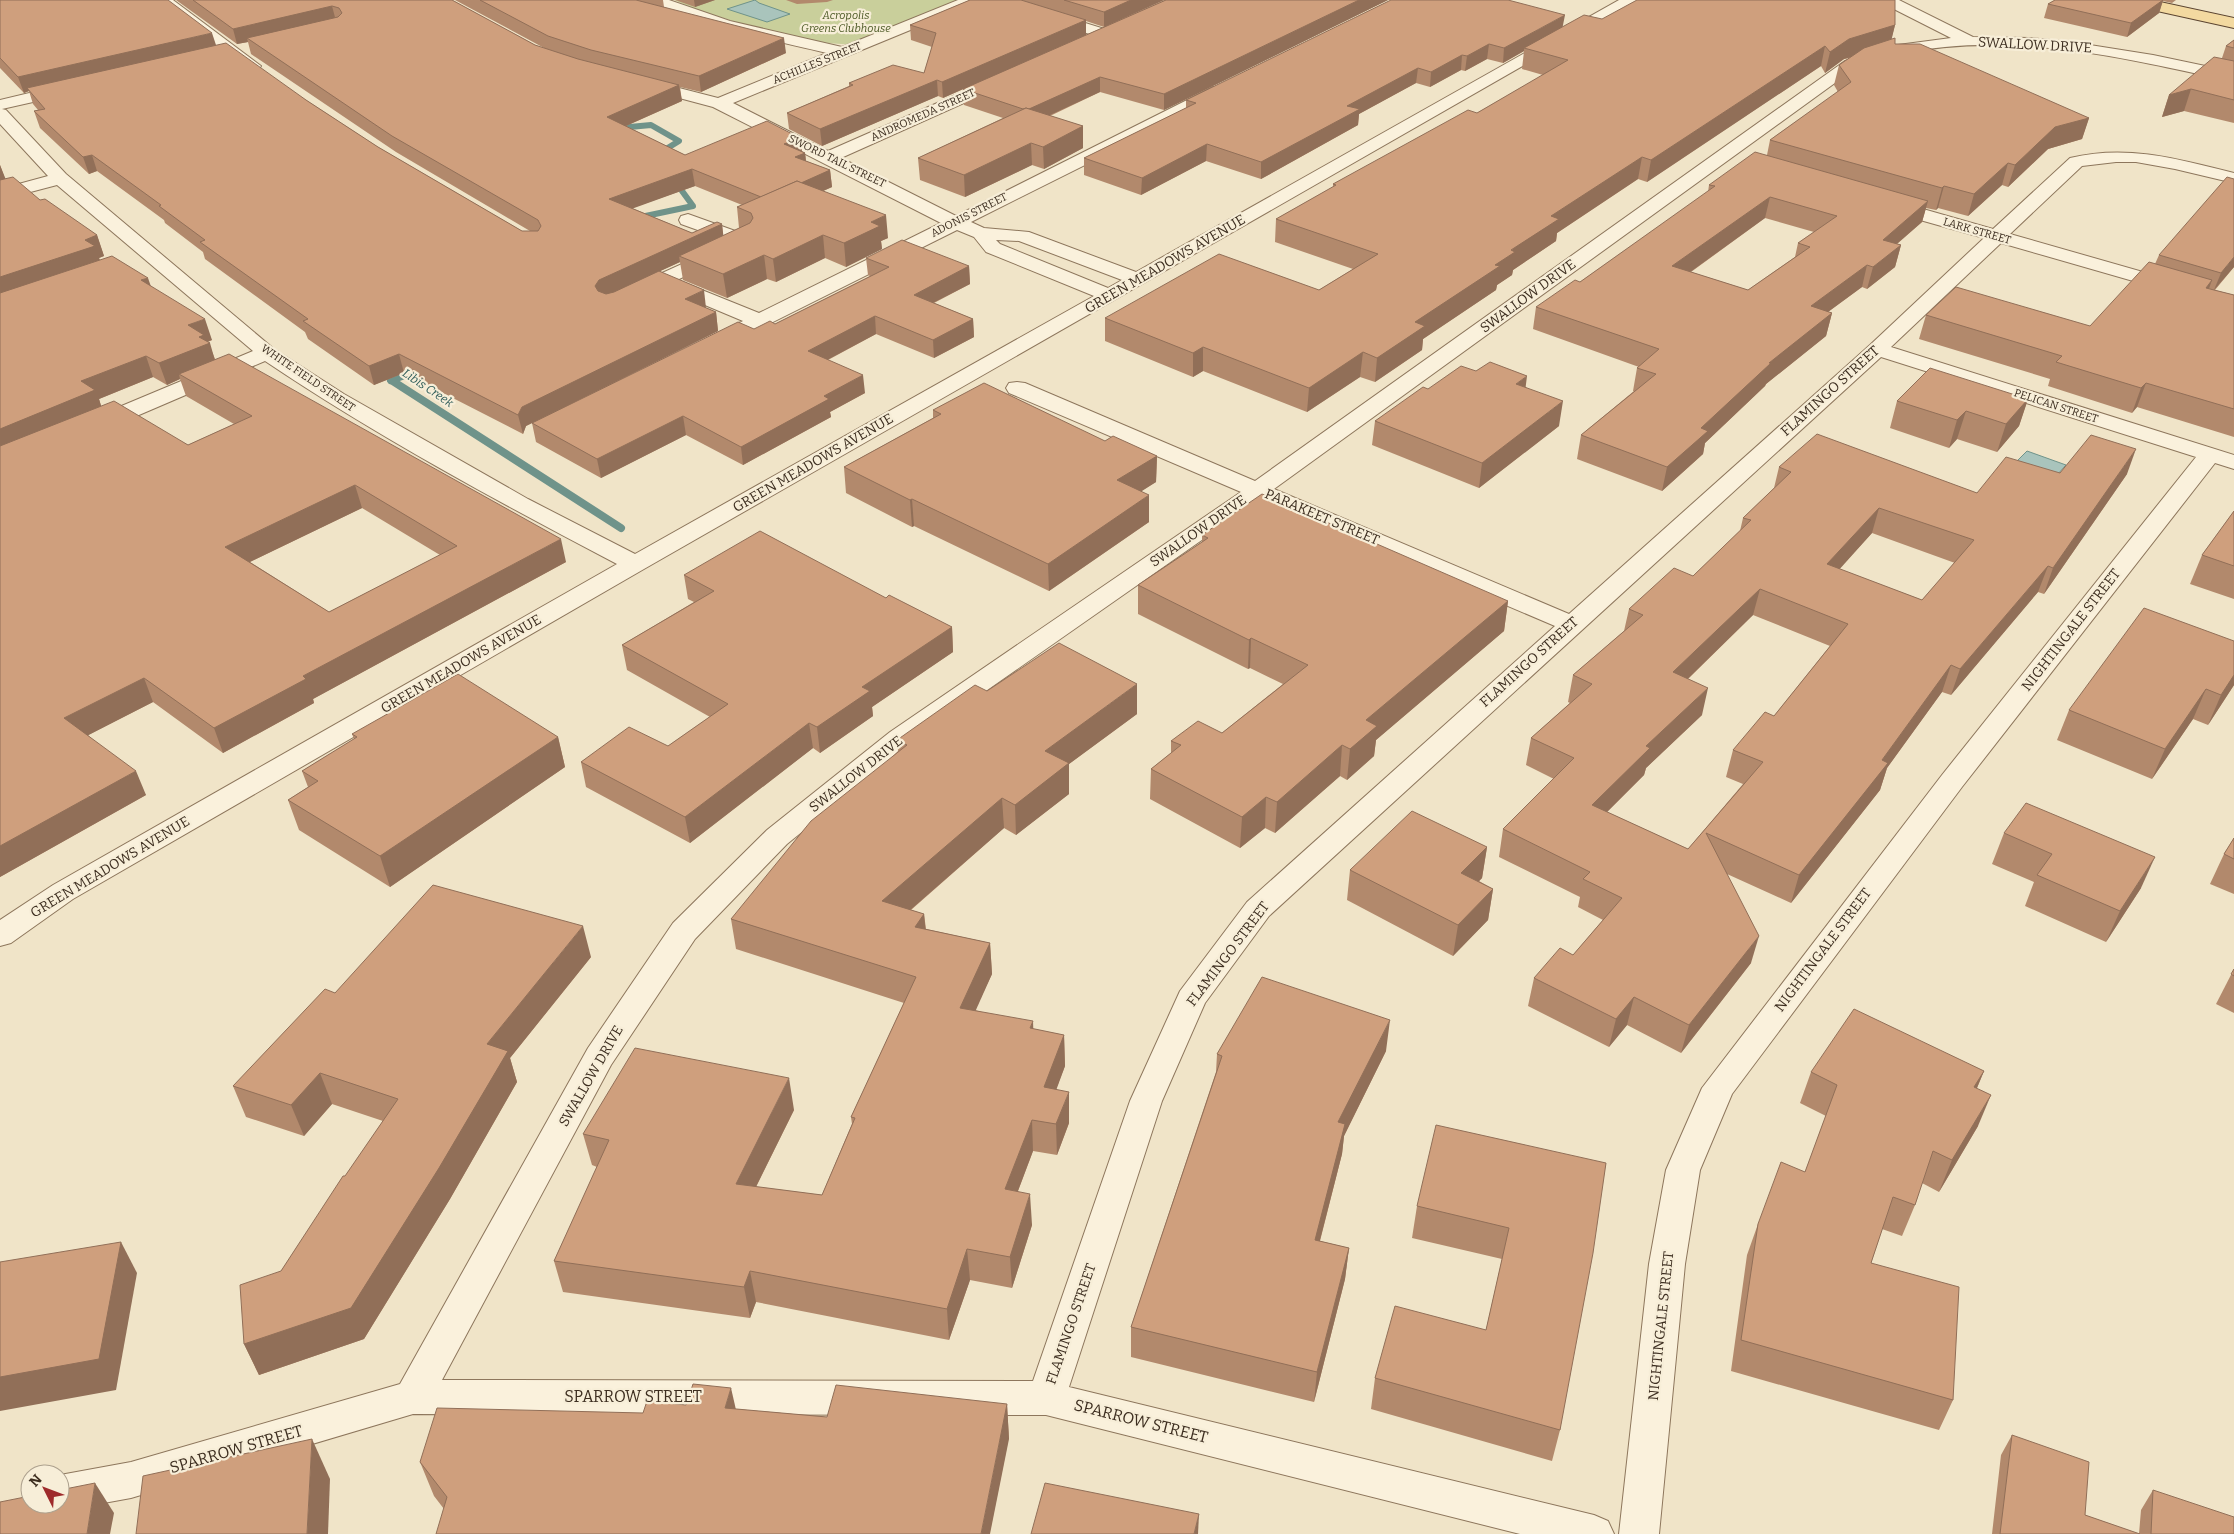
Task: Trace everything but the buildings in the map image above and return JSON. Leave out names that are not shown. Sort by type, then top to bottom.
[{"type":"main road","points":[[2130,0],[2234,22]]},
{"type":"street","points":[[163,0],[264,73]]},
{"type":"street","points":[[656,0],[675,9],[725,24],[842,52]]},
{"type":"street","name":"ACHILLES STREET","points":[[719,103],[971,0]]},
{"type":"street","points":[[995,0],[1105,34]]},
{"type":"street","name":"GREEN MEADOWS AVENUE","points":[[0,935],[63,892],[635,564],[1630,0]]},
{"type":"street","points":[[1887,0],[1969,41]]},
{"type":"street","points":[[1079,46],[1122,26]]},
{"type":"street","name":"SWALLOW DRIVE","points":[[413,1397],[599,1057],[684,931],[776,837],[900,738],[1731,159],[1850,64],[1904,48],[1969,41],[2046,43],[2103,50],[2234,77]]},
{"type":"street","points":[[214,56],[252,47]]},
{"type":"street","name":"ANDROMEDA STREET","points":[[829,157],[1016,74]]},
{"type":"street","name":"SWORD TAIL STREET","points":[[625,80],[719,103],[829,157],[954,222],[982,233],[1022,236],[1137,279]]},
{"type":"street","name":"ADONIS STREET","points":[[699,351],[954,222],[1237,83]]},
{"type":"street","points":[[0,105],[78,87]]},
{"type":"street","name":"WHITE FIELD STREET","points":[[0,114],[60,178],[144,260],[267,352],[336,399],[520,504],[635,564]]},
{"type":"street","name":"FLAMINGO STREET","points":[[1046,1398],[1146,1101],[1190,999],[1258,909],[1570,624],[1877,349],[2076,162],[2099,156],[2136,156],[2172,162],[2234,178]]},
{"type":"street","points":[[0,195],[60,178]]},
{"type":"street","name":"LARK STREET","points":[[1872,201],[2234,304]]},
{"type":"street","points":[[619,300],[745,241],[688,220]]},
{"type":"street","name":"SWORD TAIL STREET","points":[[982,233],[993,248],[1109,295]]},
{"type":"street","points":[[1042,268],[1068,254]]},
{"type":"street","points":[[662,280],[760,321]]},
{"type":"street","name":"PELICAN STREET","points":[[1877,349],[2222,459]]},
{"type":"street","points":[[74,434],[267,352]]},
{"type":"street","name":"PARAKEET STREET","points":[[1017,388],[1570,624]]},
{"type":"street","name":"NIGHTINGALE STREET","points":[[1639,1534],[1667,1264],[1683,1170],[1718,1088],[1952,781],[2222,459]]},
{"type":"street","name":"SPARROW STREET","points":[[70,1491],[131,1480],[413,1397],[1046,1398],[1594,1534]]},
{"type":"green space","name":"Acropolis Greens Clubhouse","points":[[674,0],[959,0],[851,44],[834,44],[788,36],[735,22]]},
{"type":"water","points":[[755,0],[790,14],[767,22],[727,9]]},
{"type":"water","points":[[2027,451],[2066,465],[2057,475],[2017,461]]},
{"type":"waterway","name":"Libis Creek","points":[[619,128],[651,125],[679,141],[658,154]]},
{"type":"waterway","name":"Libis Creek","points":[[636,218],[693,206],[674,180]]},
{"type":"waterway","name":"Libis Creek","points":[[418,370],[391,380],[621,528]]}]
